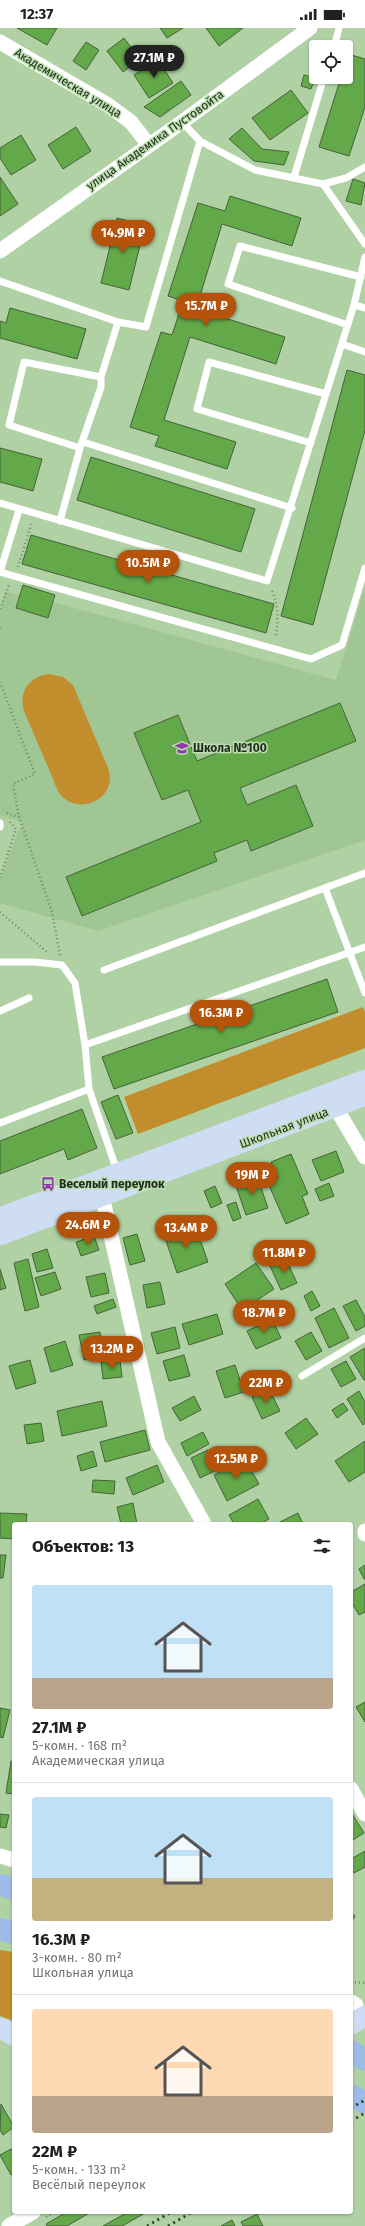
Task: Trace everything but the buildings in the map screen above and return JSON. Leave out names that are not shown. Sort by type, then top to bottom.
[{"type":"main road","name":"Школьная улица","points":[[0,1235],[100,1189],[365,1080]]},
{"type":"main road","name":"Школьная улица","points":[[121,1181],[336,1108],[365,1095]]},
{"type":"main road","name":"Школьная улица","points":[[0,1218],[100,1189]]},
{"type":"main road","points":[[0,1885],[12,1888]]},
{"type":"main road","points":[[0,1929],[12,1932]]},
{"type":"main road","points":[[0,1936],[12,1937]]},
{"type":"main road","points":[[0,2028],[12,2034]]},
{"type":"main road","points":[[0,2038],[12,2043]]},
{"type":"main road","points":[[353,2052],[365,2060]]},
{"type":"main road","points":[[353,2096],[365,2103]]},
{"type":"street","name":"улица Академика Пустовойта","points":[[0,251],[148,144],[182,122],[310,28]]},
{"type":"street","name":"Академическая улица","points":[[0,42],[108,105],[131,122],[148,144]]},
{"type":"street","points":[[336,1108],[365,1156]]},
{"type":"street","points":[[100,1189],[158,1442],[203,1522]]},
{"type":"street","points":[[353,1792],[365,1814]]},
{"type":"street","points":[[0,1856],[12,1859]]},
{"type":"street","points":[[9,2226],[30,2214]]},
{"type":"lane","points":[[336,40],[339,28]]},
{"type":"lane","points":[[294,178],[322,84]]},
{"type":"lane","points":[[182,122],[200,141],[255,170],[323,184],[346,178],[365,167]]},
{"type":"lane","points":[[0,281],[118,322],[146,327],[200,141]]},
{"type":"lane","points":[[323,184],[361,234],[365,244]]},
{"type":"lane","points":[[348,326],[228,284],[240,246],[360,277]]},
{"type":"lane","points":[[0,503],[19,510],[267,581],[292,508],[348,326],[365,257]]},
{"type":"lane","points":[[354,305],[365,308]]},
{"type":"lane","points":[[60,521],[101,387],[101,377],[118,322]]},
{"type":"lane","points":[[342,344],[365,352]]},
{"type":"lane","points":[[101,377],[24,362],[9,425],[82,445],[292,508]]},
{"type":"lane","points":[[311,443],[197,409],[209,362],[326,394]]},
{"type":"lane","points":[[19,510],[0,572],[311,659],[342,645],[365,568]]},
{"type":"lane","points":[[0,541],[8,543]]},
{"type":"lane","points":[[0,828],[3,822]]},
{"type":"lane","points":[[104,970],[365,873]]},
{"type":"lane","points":[[325,888],[365,993]]},
{"type":"lane","points":[[85,1045],[365,947]]},
{"type":"lane","points":[[0,962],[35,962],[62,965],[75,983],[85,1045],[89,1089],[121,1181]]},
{"type":"lane","points":[[0,1011],[30,998]]},
{"type":"lane","points":[[0,1123],[89,1089]]},
{"type":"lane","points":[[302,1376],[365,1338]]},
{"type":"path","points":[[0,609],[6,589],[15,577],[34,514]]},
{"type":"path","points":[[267,581],[276,601],[278,621],[274,649]]},
{"type":"path","points":[[0,682],[35,774],[13,784],[19,817],[52,912],[62,965]]},
{"type":"path","points":[[0,811],[19,817]]},
{"type":"path","points":[[0,878],[16,829],[12,822],[3,822]]},
{"type":"path","points":[[0,912],[62,965]]},
{"type":"path","points":[[353,1982],[365,1983]]},
{"type":"shaded area","name":"Школа №100","points":[[365,588],[365,840],[98,931],[0,903],[0,879],[22,822],[0,815],[0,609],[5,591],[20,595],[16,608],[47,618],[53,602],[336,680]]},
{"type":"shaded area","points":[[49,674],[63,677],[73,685],[108,768],[110,779],[108,788],[102,796],[95,801],[86,804],[77,804],[68,801],[60,794],[24,711],[23,697],[27,686],[36,678]]},
{"type":"shaded area","points":[[363,1007],[365,1012],[365,1048],[138,1134],[124,1097]]},
{"type":"shaded area","points":[[0,1950],[12,1952],[12,2020],[0,2016]]},
{"type":"railway","points":[[353,2107],[365,2100]]},
{"type":"railway","points":[[353,2120],[365,2113]]},
{"type":"railway","points":[[147,2226],[168,2214]]},
{"type":"railway","points":[[168,2226],[189,2214]]},
{"type":"place","name":"Школа №100","points":[[182,748]]},
{"type":"place","name":"Веселый переулок","points":[[48,1184]]}]
